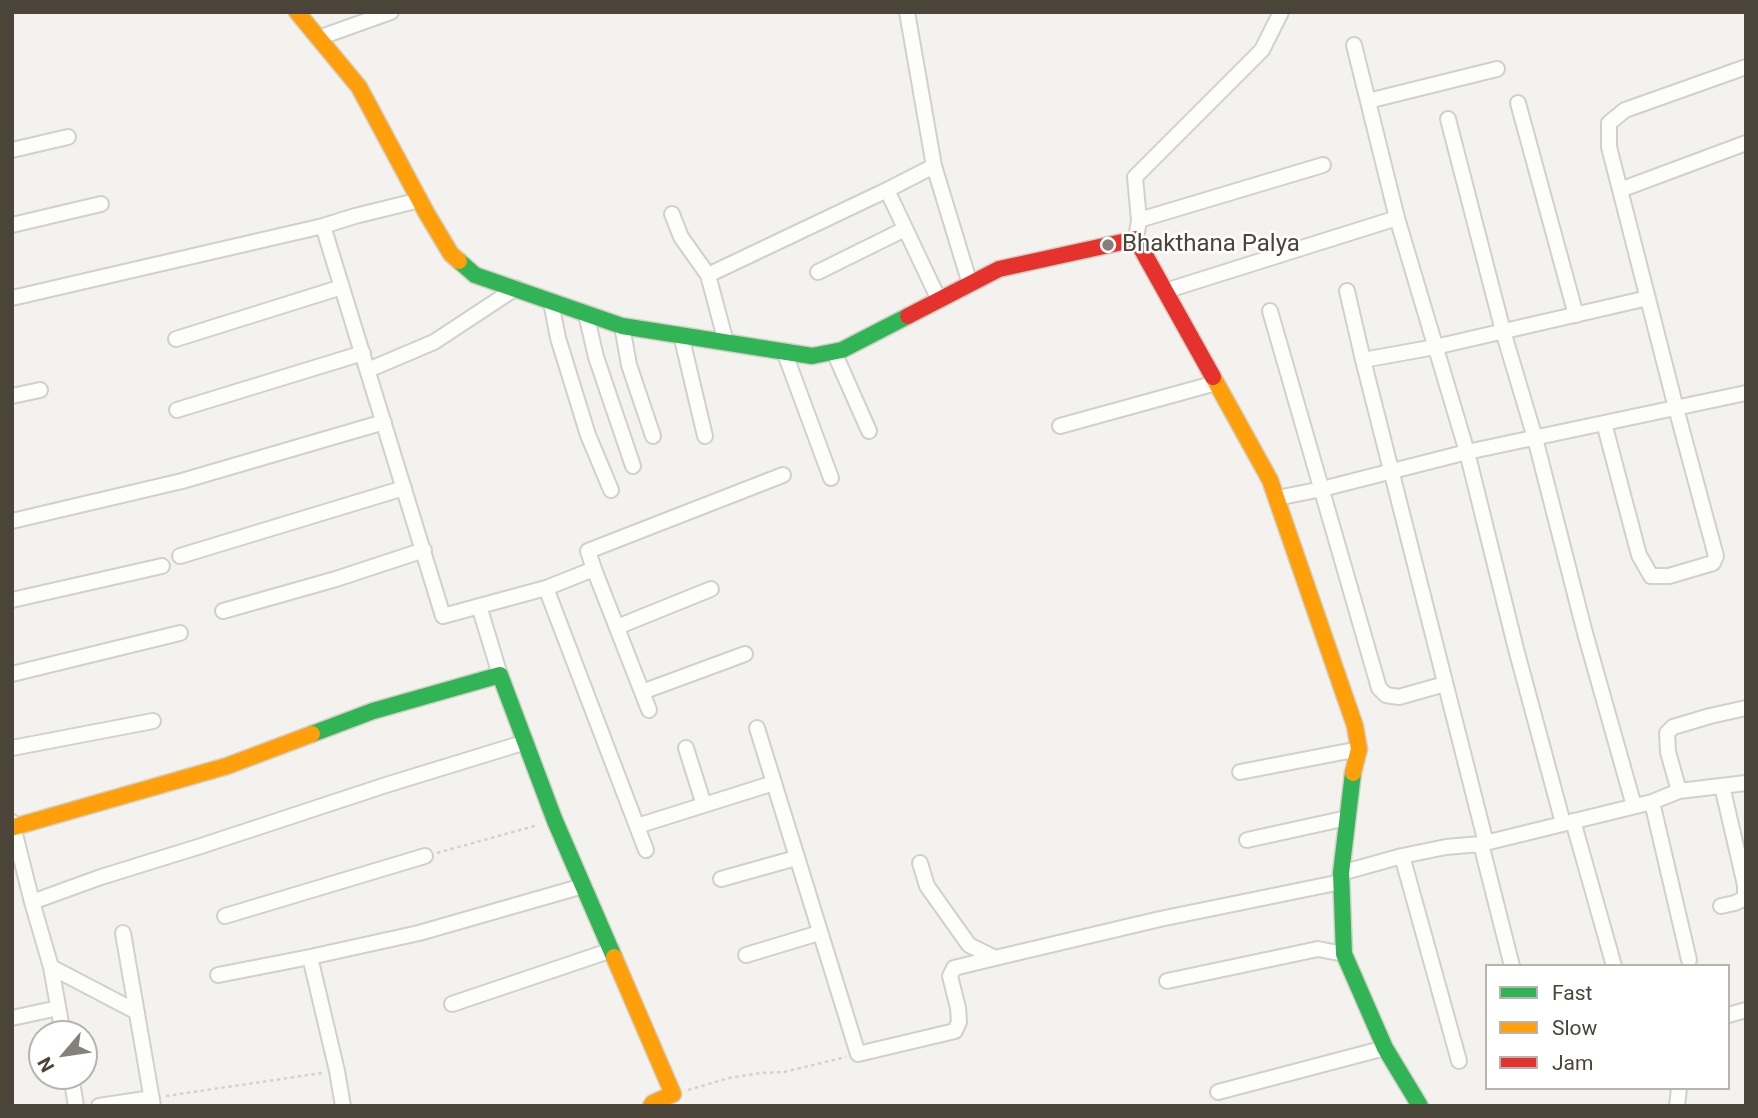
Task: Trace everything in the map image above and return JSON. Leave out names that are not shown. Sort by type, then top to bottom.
[{"type":"street","points":[[297,12],[359,87],[452,254],[475,275],[622,326],[812,356],[842,350],[999,269],[1136,239]]},
{"type":"street","points":[[318,38],[391,12]]},
{"type":"street","points":[[907,12],[934,166],[970,284]]},
{"type":"street","points":[[1281,12],[1262,50],[1135,177],[1139,220],[1136,239],[1270,480],[1355,726],[1359,749],[1352,776],[1341,877],[1345,954],[1385,1048],[1420,1106]]},
{"type":"street","points":[[1354,45],[1397,218],[1467,452],[1516,649],[1613,964]]},
{"type":"street","points":[[1604,423],[1639,555],[1651,576],[1669,576],[1713,563],[1716,556],[1609,147],[1609,123],[1625,110],[1746,66]]},
{"type":"street","points":[[1368,101],[1497,69]]},
{"type":"street","points":[[1518,103],[1576,315]]},
{"type":"street","points":[[1448,119],[1503,331],[1535,438],[1585,633],[1634,806]]},
{"type":"street","points":[[12,150],[68,137]]},
{"type":"street","points":[[1620,190],[1746,144]]},
{"type":"street","points":[[1139,220],[1323,164]]},
{"type":"street","points":[[708,275],[934,166]]},
{"type":"street","points":[[887,190],[939,300]]},
{"type":"street","points":[[12,298],[323,226],[420,200]]},
{"type":"street","points":[[12,225],[101,204]]},
{"type":"street","points":[[672,214],[681,237],[708,275],[726,342]]},
{"type":"street","points":[[1165,291],[1397,218]]},
{"type":"street","points":[[323,226],[443,616],[546,588],[594,569]]},
{"type":"street","points":[[818,272],[905,229]]},
{"type":"street","points":[[176,339],[342,287]]},
{"type":"street","points":[[368,370],[434,342],[516,288]]},
{"type":"street","points":[[1347,291],[1512,964]]},
{"type":"street","points":[[1363,360],[1435,347],[1648,298]]},
{"type":"street","points":[[551,302],[558,338],[588,435],[611,490]]},
{"type":"street","points":[[1270,311],[1379,688],[1386,695],[1399,697],[1445,684]]},
{"type":"street","points":[[586,314],[596,357],[633,466]]},
{"type":"street","points":[[622,326],[629,365],[653,436]]},
{"type":"street","points":[[681,335],[705,436]]},
{"type":"street","points":[[784,351],[831,478]]},
{"type":"street","points":[[177,410],[363,352]]},
{"type":"street","points":[[834,352],[869,432]]},
{"type":"street","points":[[1060,426],[1216,383]]},
{"type":"street","points":[[12,396],[40,390]]},
{"type":"street","points":[[1277,498],[1467,452],[1746,394]]},
{"type":"street","points":[[12,521],[182,481],[384,422]]},
{"type":"street","points":[[649,710],[588,551],[783,475]]},
{"type":"street","points":[[180,556],[404,488]]},
{"type":"street","points":[[223,611],[336,579],[424,550]]},
{"type":"street","points":[[12,600],[162,566]]},
{"type":"street","points":[[546,588],[646,850]]},
{"type":"street","points":[[617,626],[711,589]]},
{"type":"street","points":[[479,606],[500,675],[555,821],[673,1094],[651,1106]]},
{"type":"street","points":[[12,674],[180,633]]},
{"type":"street","points":[[642,692],[745,654]]},
{"type":"street","points":[[60,1020],[51,967],[13,825],[227,765],[373,712],[500,675]]},
{"type":"street","points":[[1679,791],[1668,752],[1667,733],[1673,727],[1746,708]]},
{"type":"street","points":[[12,748],[153,721]]},
{"type":"street","points":[[758,728],[858,1054],[956,1031],[959,1015],[950,976],[954,968],[1341,877],[1402,856],[1484,843],[1652,802],[1679,791],[1746,783]]},
{"type":"street","points":[[32,902],[101,877],[526,742]]},
{"type":"street","points":[[686,748],[704,805]]},
{"type":"street","points":[[1240,772],[1359,749]]},
{"type":"street","points":[[637,826],[774,783]]},
{"type":"street","points":[[1721,906],[1745,898],[1745,885],[1722,786]]},
{"type":"street","points":[[1652,802],[1689,960]]},
{"type":"street","points":[[1247,840],[1347,818]]},
{"type":"street","points":[[225,916],[425,856]]},
{"type":"street","points":[[1402,856],[1459,1061]]},
{"type":"street","points":[[721,879],[796,858]]},
{"type":"street","points":[[920,863],[928,886],[969,945],[995,958]]},
{"type":"street","points":[[218,975],[419,933],[583,886]]},
{"type":"street","points":[[99,1106],[153,1102],[123,933]]},
{"type":"street","points":[[746,955],[819,933]]},
{"type":"street","points":[[1167,981],[1318,949],[1345,954]]},
{"type":"street","points":[[453,1003],[612,950]]},
{"type":"street","points":[[310,957],[343,1106]]},
{"type":"street","points":[[51,967],[137,1012]]},
{"type":"street","points":[[12,1018],[58,1008]]},
{"type":"street","points":[[1217,1092],[1385,1048]]},
{"type":"path","points":[[425,856],[555,821]]},
{"type":"path","points":[[673,1094],[729,1079],[784,1072],[858,1054]]},
{"type":"path","points":[[153,1102],[337,1071]]},
{"type":"traffic: fast","points":[[459,261],[475,275],[622,326],[812,356],[842,350],[908,316]]},
{"type":"traffic: fast","points":[[312,734],[373,711],[500,675],[555,821],[614,957]]},
{"type":"traffic: fast","points":[[1353,773],[1341,873],[1344,954],[1385,1048],[1420,1106]]},
{"type":"traffic: slow","points":[[297,12],[359,87],[427,214],[451,254],[459,261]]},
{"type":"traffic: slow","points":[[1213,377],[1270,480],[1355,726],[1359,749],[1353,773]]},
{"type":"traffic: slow","points":[[14,827],[227,766],[312,734]]},
{"type":"traffic: slow","points":[[614,957],[673,1094],[651,1106]]},
{"type":"traffic: jam","points":[[908,316],[999,269],[1136,239],[1213,377]]},
{"type":"place","name":"Bhakthana Palya","points":[[1108,245]]}]
